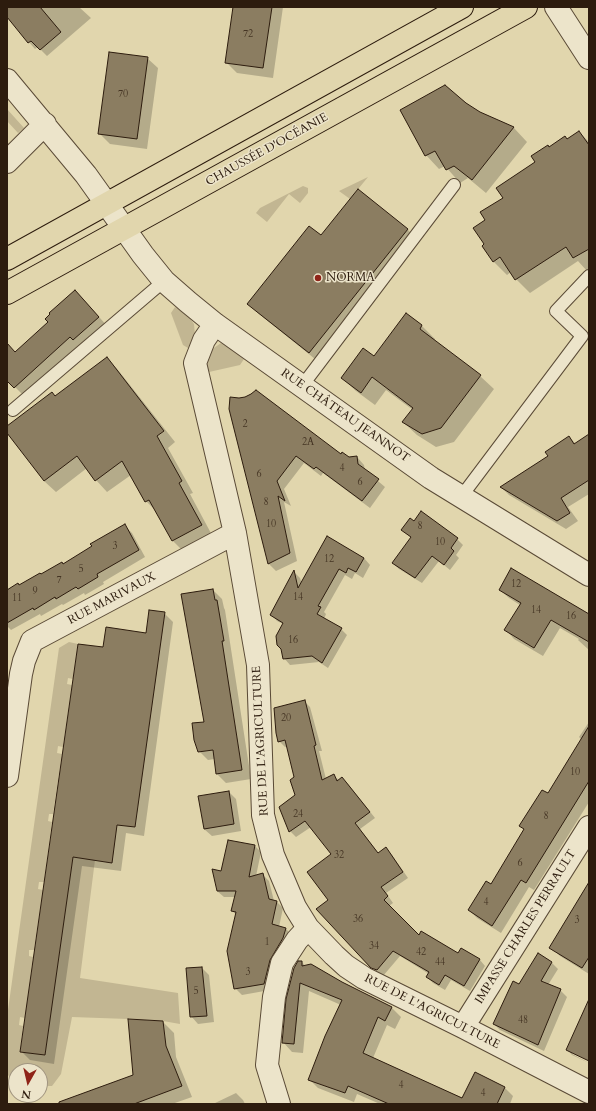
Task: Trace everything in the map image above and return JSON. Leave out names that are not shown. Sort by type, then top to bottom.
[{"type":"main road","points":[[7,259],[462,7]]},
{"type":"main road","name":"CHAUSSÉE D'OCÉANIE","points":[[7,293],[526,7]]},
{"type":"street","points":[[556,7],[589,58]]},
{"type":"street","name":"RUE CHÂTEAU JEANNOT","points":[[7,80],[86,175],[143,255],[164,281],[188,302],[215,324],[431,478],[589,575]]},
{"type":"street","points":[[7,162],[45,124]]},
{"type":"street","name":"RUE DE L'AGRICULTURE","points":[[215,324],[204,340],[195,363],[236,533],[258,665],[263,814],[273,855],[295,907],[308,928],[346,966],[364,978],[464,1027],[589,1092]]},
{"type":"street","name":"RUE MARIVAUX","points":[[7,776],[13,688],[32,641],[236,533]]},
{"type":"street","name":"IMPASSE CHARLES PERRAULT","points":[[464,1027],[589,827]]},
{"type":"street","points":[[279,1104],[267,1065],[274,997],[282,963],[297,940],[308,928]]},
{"type":"lane","points":[[302,386],[454,185]]},
{"type":"lane","points":[[461,497],[582,336],[556,310],[589,276]]},
{"type":"lane","points":[[13,410],[164,281]]},
{"type":"shaded area","points":[[7,109],[24,128],[18,133],[7,121]]},
{"type":"shaded area","points":[[368,177],[350,199],[339,191]]},
{"type":"shaded area","points":[[303,186],[308,188],[308,193],[300,203],[289,194],[267,222],[256,213],[260,208]]},
{"type":"shaded area","points":[[175,307],[189,317],[194,324],[195,335],[188,348],[183,345],[171,313]]},
{"type":"shaded area","points":[[221,343],[236,346],[248,353],[240,365],[209,372],[205,367],[211,350]]},
{"type":"shaded area","points":[[69,642],[78,644],[73,679],[68,678],[67,684],[72,685],[63,747],[58,746],[57,753],[62,754],[53,814],[49,814],[48,821],[52,822],[44,882],[39,882],[38,889],[43,890],[34,950],[29,950],[29,956],[33,957],[25,1018],[20,1017],[19,1025],[23,1026],[20,1052],[45,1055],[73,857],[95,860],[80,978],[178,993],[180,1024],[163,1021],[72,1017],[61,1074],[52,1086],[48,1086],[48,1063],[8,1063],[8,1075],[7,1074],[7,1017],[59,648]]},
{"type":"building","points":[[7,7],[40,7],[61,32],[40,50],[31,41],[28,43],[7,17]]},
{"type":"building","points":[[233,7],[272,7],[263,68],[225,63]]},
{"type":"building","points":[[109,52],[148,57],[137,139],[98,134]]},
{"type":"building","points":[[445,85],[466,103],[480,112],[514,127],[472,180],[454,166],[446,170],[435,151],[425,156],[400,110]]},
{"type":"building","points":[[579,131],[589,145],[589,249],[573,258],[566,247],[515,280],[500,257],[493,262],[482,246],[484,244],[473,228],[485,220],[480,212],[503,198],[496,188],[535,162],[531,156],[548,145],[549,147],[565,136],[567,139]]},
{"type":"building","name":"NORMA","points":[[358,189],[408,229],[309,353],[247,304],[309,226],[321,235]]},
{"type":"building","points":[[75,290],[99,317],[73,340],[70,337],[14,388],[7,381],[7,343],[15,352],[48,322],[45,319],[50,314],[49,313]]},
{"type":"building","points":[[406,313],[422,325],[420,329],[481,375],[441,428],[422,434],[402,422],[413,408],[372,377],[361,393],[341,378],[363,348],[374,356]]},
{"type":"building","points":[[107,357],[164,431],[157,436],[182,481],[179,483],[202,525],[172,541],[149,500],[145,502],[122,461],[95,481],[77,456],[44,481],[7,433],[7,426],[52,392],[55,396]]},
{"type":"building","points":[[256,390],[341,454],[342,452],[349,457],[357,456],[358,464],[379,479],[362,501],[316,467],[314,469],[296,456],[277,481],[285,501],[278,496],[290,553],[268,564],[229,409],[230,397],[245,397]]},
{"type":"building","points":[[589,434],[589,480],[561,498],[570,513],[557,521],[500,487],[548,456],[545,452],[569,436],[574,444]]},
{"type":"building","points":[[421,511],[458,538],[451,548],[454,551],[444,565],[432,556],[415,578],[392,563],[411,537],[401,530],[410,518],[414,521]]},
{"type":"building","points":[[125,524],[139,550],[97,574],[98,577],[78,589],[76,587],[56,599],[55,597],[34,610],[33,608],[7,623],[7,590],[18,583],[19,585],[62,562],[63,564],[92,546],[90,544]]},
{"type":"building","points":[[327,536],[364,558],[356,572],[348,568],[346,573],[339,569],[318,606],[321,607],[317,614],[342,628],[322,663],[312,656],[283,659],[281,649],[277,645],[276,636],[283,623],[270,615],[294,570],[298,588]]},
{"type":"building","points":[[511,568],[589,614],[589,642],[551,620],[534,648],[504,630],[521,603],[499,590]]},
{"type":"building","points":[[213,589],[215,600],[217,600],[224,641],[222,641],[242,770],[216,774],[213,750],[198,752],[194,740],[192,723],[204,722],[181,594]]},
{"type":"building","points":[[149,610],[165,612],[135,827],[117,825],[112,863],[73,857],[45,1055],[20,1052],[78,644],[103,647],[106,627],[146,633]]},
{"type":"building","points":[[305,700],[316,745],[314,746],[322,780],[334,774],[337,781],[342,777],[370,812],[355,823],[378,853],[386,847],[403,872],[381,887],[388,896],[384,900],[419,935],[421,931],[458,953],[461,948],[480,959],[464,986],[445,975],[439,985],[426,977],[429,972],[393,951],[377,970],[371,968],[316,909],[328,900],[307,872],[331,854],[305,821],[289,832],[279,807],[295,795],[290,780],[294,777],[285,740],[278,742],[274,708]]},
{"type":"building","points":[[589,726],[589,781],[526,883],[521,880],[492,926],[468,910],[486,881],[491,884],[524,829],[519,826],[542,790],[548,793]]},
{"type":"building","points":[[229,791],[234,824],[204,829],[198,796]]},
{"type":"building","points":[[228,840],[255,845],[249,877],[263,873],[269,899],[277,901],[272,924],[286,928],[283,938],[270,960],[264,984],[234,989],[227,951],[236,912],[231,911],[236,891],[217,891],[212,869],[221,871]]},
{"type":"building","points":[[589,882],[589,957],[582,968],[549,948]]},
{"type":"building","points":[[538,953],[552,962],[541,981],[561,989],[538,1045],[493,1024],[513,981],[519,984]]},
{"type":"building","points":[[298,961],[302,961],[302,966],[311,964],[342,982],[392,1007],[385,1021],[378,1017],[363,1053],[462,1098],[475,1072],[505,1087],[497,1104],[389,1104],[348,1086],[345,1093],[308,1080],[325,1036],[342,1000],[300,983],[294,1044],[282,1043],[286,999],[294,968]]},
{"type":"building","points":[[202,967],[207,1016],[190,1017],[186,968]]},
{"type":"building","points":[[589,999],[589,1061],[566,1050]]},
{"type":"building","points":[[128,1019],[163,1021],[166,1046],[182,1086],[134,1104],[59,1104],[59,1102],[133,1075]]},
{"type":"place","name":"NORMA","points":[[318,278]]}]
